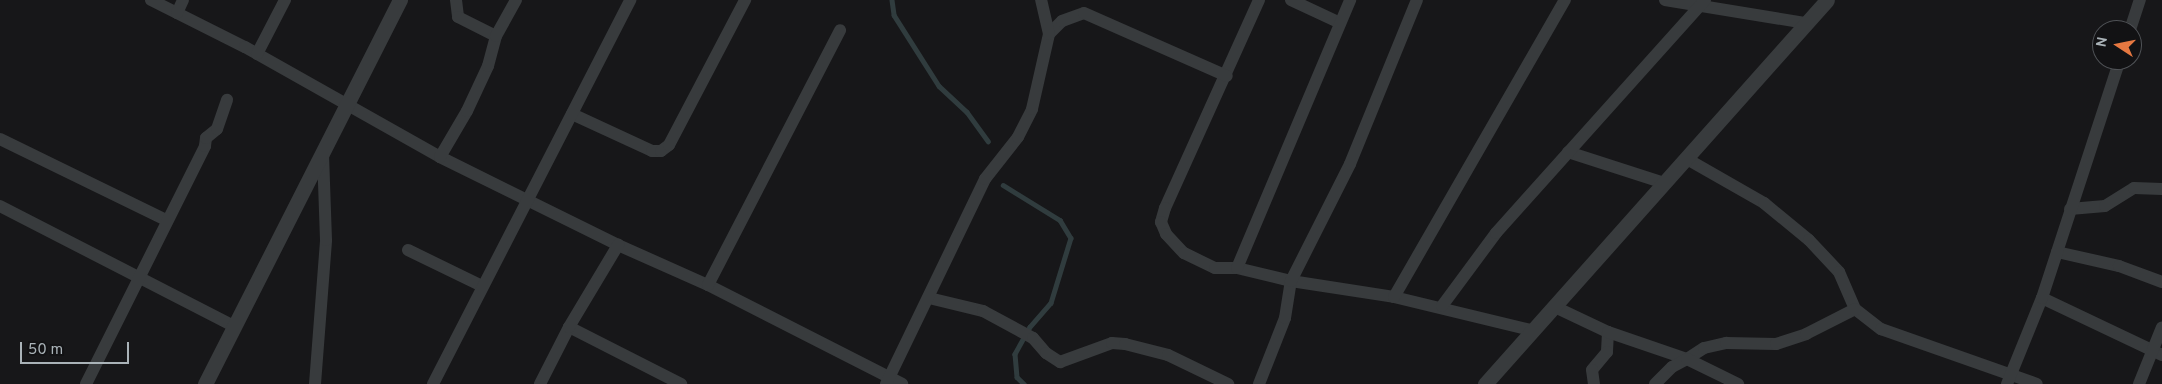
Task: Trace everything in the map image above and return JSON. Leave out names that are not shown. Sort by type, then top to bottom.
[{"type":"street","points":[[151,0],[257,54],[346,106],[440,157],[618,246],[708,285],[887,380],[902,384]]},
{"type":"street","points":[[176,13],[183,0]]},
{"type":"street","points":[[257,54],[285,0]]},
{"type":"street","points":[[205,384],[400,0]]},
{"type":"street","points":[[456,0],[458,17],[496,36]]},
{"type":"street","points":[[440,157],[488,66],[496,36],[516,0]]},
{"type":"street","points":[[433,384],[526,199],[630,0]]},
{"type":"street","points":[[572,114],[652,151],[661,151],[670,145],[745,0]]},
{"type":"street","points":[[887,380],[929,298],[985,179],[1018,137],[1032,109],[1048,34],[1042,0]]},
{"type":"street","points":[[1259,0],[1227,76],[1165,208],[1161,222],[1166,234],[1184,253],[1215,268],[1237,268],[1291,281],[1442,306],[1530,330]]},
{"type":"street","points":[[1291,0],[1340,23]]},
{"type":"street","points":[[1237,268],[1350,0]]},
{"type":"street","points":[[1259,384],[1285,318],[1291,281],[1350,164],[1417,0]]},
{"type":"street","points":[[1394,297],[1565,0]]},
{"type":"street","points":[[1665,0],[1702,3],[1806,23]]},
{"type":"street","points":[[1485,384],[1530,330],[1555,306],[1687,159],[1826,0]]},
{"type":"street","points":[[2133,20],[2140,0]]},
{"type":"street","points":[[1442,306],[1496,233],[1702,3]]},
{"type":"street","points":[[1048,34],[1062,20],[1084,13],[1227,76]]},
{"type":"street","points":[[708,285],[840,30]]},
{"type":"street","points":[[2009,378],[2042,298],[2117,70]]},
{"type":"street","points":[[86,384],[166,220],[205,146],[206,138],[217,129],[227,100]]},
{"type":"street","points":[[0,139],[166,220]]},
{"type":"street","points":[[1568,152],[1664,183]]},
{"type":"street","points":[[315,384],[326,240],[323,153]]},
{"type":"street","points":[[1687,159],[1764,203],[1808,240],[1839,272],[1855,309],[1881,329],[2009,378],[2037,384]]},
{"type":"street","points":[[2070,209],[2105,206],[2134,188],[2162,189]]},
{"type":"street","points":[[0,206],[235,327]]},
{"type":"street","points":[[540,384],[569,327],[618,246]]},
{"type":"street","points":[[408,250],[482,286]]},
{"type":"street","points":[[2057,252],[2119,266],[2162,282]]},
{"type":"street","points":[[929,298],[983,311],[1033,338],[1046,354],[1060,362],[1112,344],[1125,344],[1168,355],[1228,384]]},
{"type":"street","points":[[2042,298],[2157,353]]},
{"type":"street","points":[[1555,306],[1608,332],[1687,359],[1738,384]]},
{"type":"street","points":[[1657,383],[1672,367],[1704,348],[1726,343],[1776,344],[1806,334],[1855,309]]},
{"type":"street","points":[[569,327],[656,378],[681,384]]},
{"type":"street","points":[[2139,384],[2157,353],[2162,327]]},
{"type":"street","points":[[1594,384],[1592,370],[1607,352],[1608,332]]},
{"type":"waterway","points":[[892,0],[894,15],[939,86],[967,112],[988,141]]},
{"type":"waterway","points":[[1003,185],[1060,220],[1071,238],[1051,303],[1030,327],[1015,354],[1017,377],[1024,384]]}]
